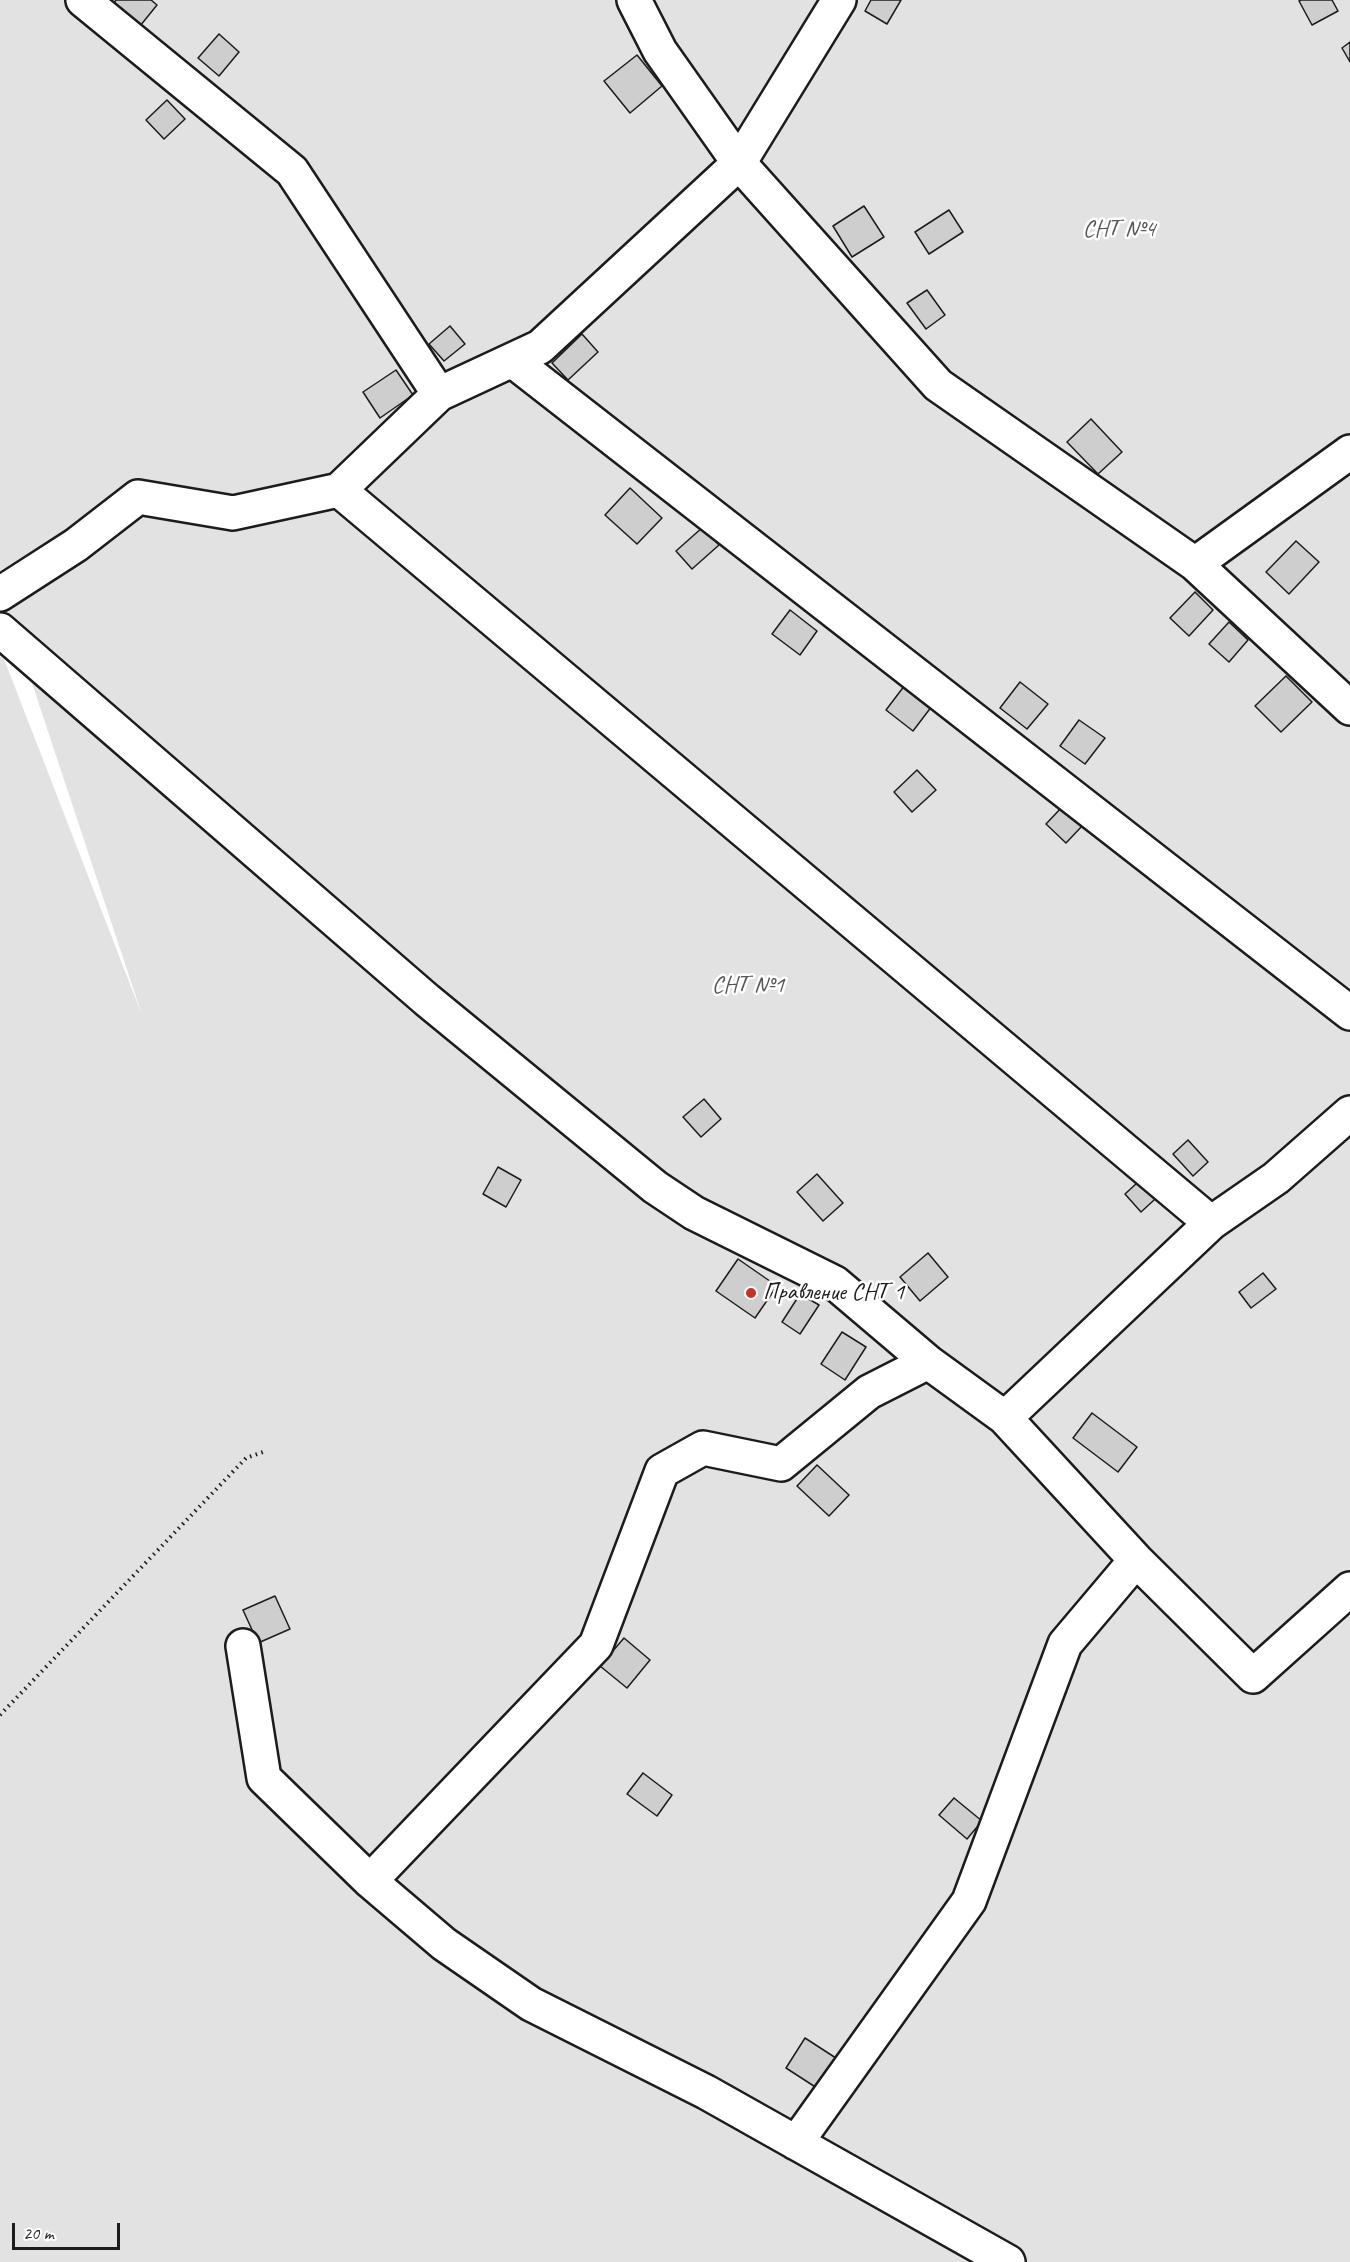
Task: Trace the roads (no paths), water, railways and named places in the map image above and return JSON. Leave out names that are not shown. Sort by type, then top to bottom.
[{"type":"street","points":[[83,0],[111,20],[292,171],[439,394]]},
{"type":"street","points":[[634,0],[660,51],[739,163],[938,385],[1195,564],[1350,708]]},
{"type":"street","points":[[0,594],[76,545],[138,497],[233,513],[339,490],[439,394],[540,347],[739,163],[839,0]]},
{"type":"street","points":[[512,360],[1350,1013]]},
{"type":"street","points":[[1195,564],[1350,452]]},
{"type":"street","points":[[339,490],[1211,1223]]},
{"type":"street","points":[[0,630],[427,1000],[655,1187],[694,1212],[835,1283],[928,1362],[1005,1418],[1136,1560],[1253,1676],[1350,1589]]},
{"type":"street","points":[[1005,1418],[1211,1223],[1276,1178],[1350,1113]]},
{"type":"street","points":[[370,1881],[596,1645],[662,1471],[703,1448],[781,1464],[869,1392],[928,1362]]},
{"type":"street","points":[[796,2143],[969,1901],[1065,1644],[1136,1560]]},
{"type":"street","points":[[243,1646],[264,1778],[370,1881],[444,1944],[531,2004],[706,2092],[1008,2262]]},
{"type":"place","name":"Правление СНТ 1","points":[[751,1293]]},
{"type":"park label","name":"СНТ №4","points":[[1119,230]]},
{"type":"park label","name":"СНТ №1","points":[[748,986]]}]
